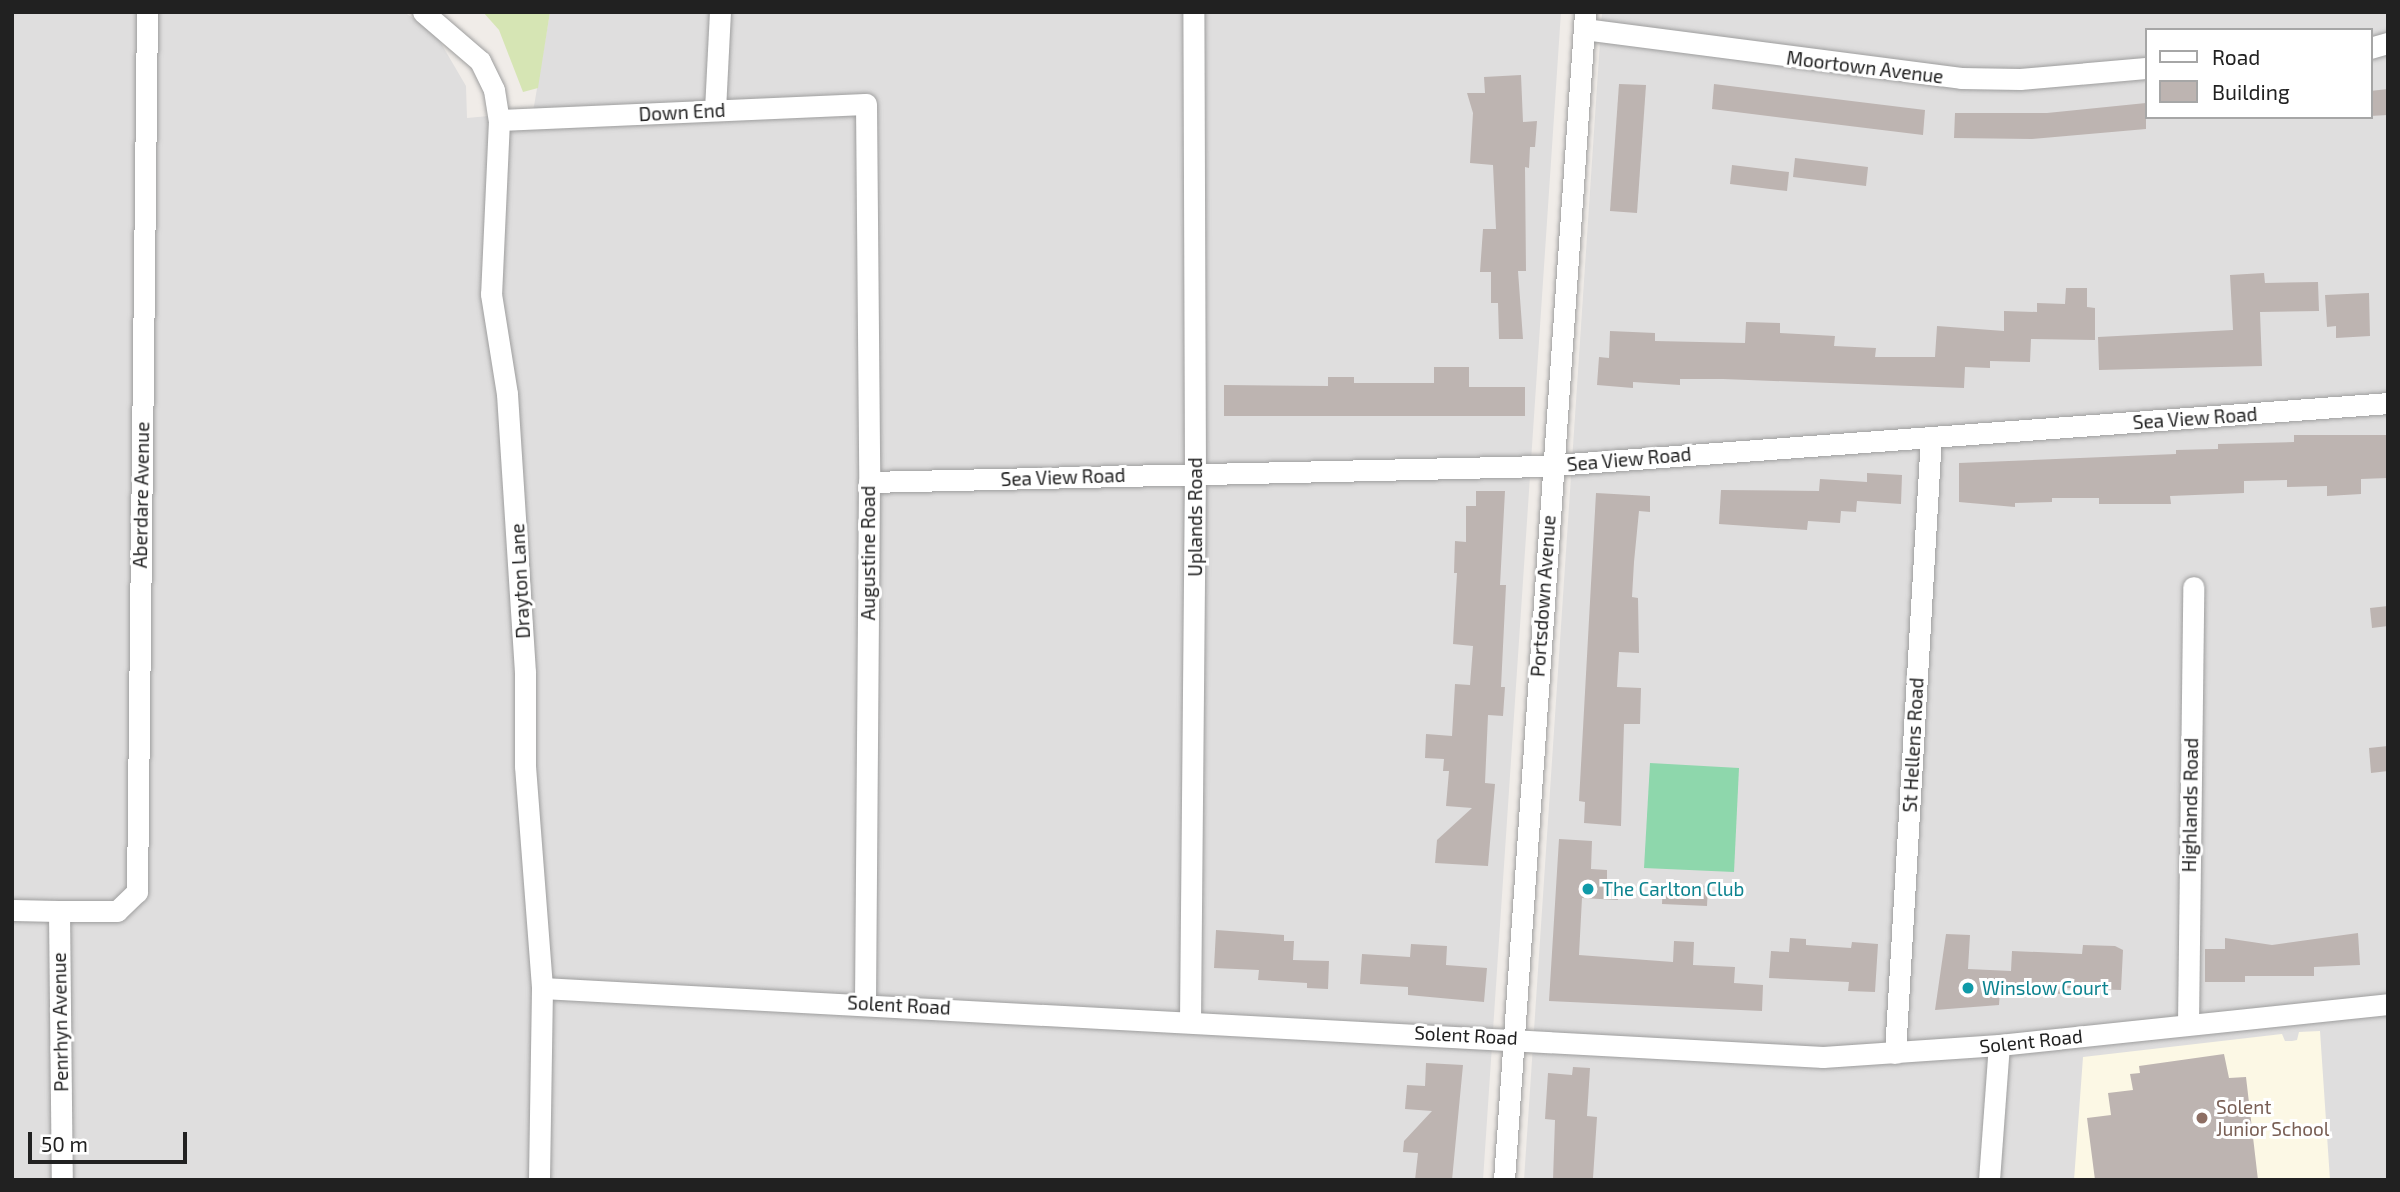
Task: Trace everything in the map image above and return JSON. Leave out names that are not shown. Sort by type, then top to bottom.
[{"type":"street","name":"Aberdare Avenue","points":[[59,911],[117,911],[136,892],[147,12]]},
{"type":"street","name":"Drayton Lane","points":[[423,12],[480,61],[494,90],[499,120],[491,294],[515,495],[525,766],[542,988],[539,1180]]},
{"type":"street","points":[[715,110],[720,12]]},
{"type":"street","name":"Uplands Road","points":[[1190,1021],[1195,473],[1193,12]]},
{"type":"street","name":"Moortown Avenue","points":[[1585,21],[1961,78],[2020,79],[2144,68]]},
{"type":"street","name":"Portsdown Avenue","points":[[1504,1180],[1585,21]]},
{"type":"street","name":"Down End","points":[[499,120],[866,104]]},
{"type":"street","name":"Augustine Road","points":[[865,1003],[869,482],[866,104]]},
{"type":"street","name":"Sea View Road","points":[[869,482],[1552,465],[2388,404]]},
{"type":"street","name":"St Hellens Road","points":[[1895,1053],[1931,437]]},
{"type":"street","name":"Highlands Road","points":[[2188,1024],[2193,587]]},
{"type":"street","points":[[12,910],[59,911]]},
{"type":"street","name":"Penrhyn Avenue","points":[[59,911],[62,1180]]},
{"type":"street","name":"Solent Road","points":[[542,988],[1514,1037],[1822,1057],[1999,1045],[2388,1004]]},
{"type":"street","points":[[1989,1180],[1999,1045]]},
{"type":"shaded area","points":[[12,12],[404,12],[435,33],[466,86],[467,118],[533,112],[550,12],[1561,12],[1483,1180],[12,1180]]},
{"type":"shaded area","points":[[1602,12],[2388,12],[2388,1180],[1524,1180]]},
{"type":"shaded area","name":"Solent Junior School","points":[[2320,1031],[2330,1180],[2074,1180],[2083,1057],[2282,1034],[2285,1041],[2292,1041],[2297,1040],[2299,1032]]},
{"type":"green space","points":[[483,12],[550,12],[538,88],[523,92],[499,30]]},
{"type":"green space","points":[[1650,763],[1739,768],[1734,872],[1644,868]]},
{"type":"building","points":[[1521,75],[1523,122],[1537,121],[1535,147],[1530,147],[1529,168],[1525,167],[1526,271],[1518,271],[1523,339],[1499,339],[1498,303],[1491,303],[1491,272],[1480,272],[1483,229],[1496,229],[1493,165],[1470,163],[1473,113],[1467,93],[1485,93],[1484,77]]},
{"type":"building","points":[[1619,84],[1646,85],[1637,213],[1610,211]]},
{"type":"building","points":[[1714,84],[1925,110],[1923,135],[1712,109]]},
{"type":"building","points":[[2388,89],[2388,115],[2372,116],[2372,91]]},
{"type":"building","points":[[2144,103],[2146,129],[2032,139],[1954,138],[1955,113],[2047,113]]},
{"type":"building","points":[[1795,158],[1868,167],[1866,186],[1793,177]]},
{"type":"building","points":[[1732,165],[1789,172],[1787,191],[1730,184]]},
{"type":"building","points":[[2264,273],[2265,283],[2318,282],[2319,311],[2260,312],[2262,366],[2099,370],[2098,337],[2233,330],[2230,275]]},
{"type":"building","points":[[2066,288],[2087,288],[2087,307],[2095,308],[2095,340],[2031,339],[2030,362],[1990,361],[1990,368],[1965,367],[1964,388],[1723,379],[1680,379],[1680,385],[1633,382],[1633,388],[1597,385],[1599,357],[1609,358],[1610,331],[1655,333],[1655,341],[1745,343],[1746,322],[1780,323],[1780,333],[1835,336],[1834,346],[1876,348],[1875,357],[1935,357],[1937,326],[2004,331],[2004,311],[2037,312],[2037,303],[2065,304]]},
{"type":"building","points":[[2369,293],[2370,336],[2336,338],[2336,326],[2327,327],[2325,295]]},
{"type":"building","points":[[1434,367],[1469,367],[1469,387],[1525,387],[1525,416],[1224,416],[1224,385],[1328,386],[1328,377],[1354,377],[1354,383],[1434,383]]},
{"type":"building","points":[[2294,435],[2388,435],[2388,478],[2361,479],[2361,494],[2327,496],[2327,486],[2287,487],[2287,480],[2244,481],[2244,493],[2170,496],[2171,504],[2099,504],[2099,498],[2052,498],[2052,502],[2015,503],[2015,507],[1959,502],[1959,463],[2176,454],[2176,450],[2218,449],[2218,444],[2294,442]]},
{"type":"building","points":[[1867,473],[1902,475],[1901,504],[1857,501],[1856,512],[1841,511],[1840,523],[1808,521],[1807,530],[1719,524],[1721,490],[1819,491],[1820,479],[1867,482]]},
{"type":"building","points":[[1476,491],[1505,491],[1500,585],[1506,585],[1501,687],[1505,687],[1503,716],[1488,715],[1485,783],[1495,784],[1488,866],[1435,863],[1437,840],[1472,808],[1446,806],[1449,771],[1443,771],[1444,759],[1425,758],[1426,734],[1452,736],[1455,684],[1470,685],[1473,646],[1453,644],[1457,573],[1454,573],[1455,541],[1466,542],[1466,506],[1476,506]]},
{"type":"building","points":[[1596,493],[1650,496],[1650,512],[1639,511],[1634,562],[1632,597],[1638,598],[1639,653],[1619,652],[1617,687],[1641,688],[1640,724],[1624,724],[1621,826],[1584,823],[1585,802],[1579,801]]},
{"type":"building","points":[[2388,606],[2388,626],[2372,628],[2370,608]]},
{"type":"building","points":[[2388,746],[2388,771],[2371,773],[2369,748]]},
{"type":"building","points":[[1559,839],[1592,841],[1591,869],[1607,870],[1607,880],[1619,880],[1618,900],[1582,898],[1579,955],[1673,962],[1674,941],[1694,942],[1693,965],[1735,967],[1734,983],[1763,985],[1762,1011],[1549,1001]]},
{"type":"building","points":[[1663,883],[1708,886],[1707,906],[1662,904]]},
{"type":"building","points":[[1216,930],[1284,935],[1284,941],[1294,941],[1293,960],[1329,961],[1328,989],[1307,988],[1307,983],[1258,980],[1259,970],[1214,968]]},
{"type":"building","points":[[2358,933],[2360,965],[2314,967],[2314,976],[2245,976],[2245,982],[2205,982],[2205,949],[2225,949],[2225,938],[2272,945]]},
{"type":"building","points":[[1946,934],[1970,935],[1968,969],[2011,971],[2012,951],[2082,954],[2083,945],[2115,946],[2123,950],[2121,990],[2063,988],[2063,994],[2000,991],[1999,1005],[1935,1010]]},
{"type":"building","points":[[1790,938],[1806,939],[1806,945],[1851,948],[1852,942],[1878,944],[1875,992],[1848,991],[1849,982],[1769,978],[1771,951],[1789,952]]},
{"type":"building","points":[[1411,944],[1447,946],[1446,965],[1487,968],[1484,1002],[1408,995],[1408,987],[1360,984],[1362,954],[1410,957]]},
{"type":"building","points":[[2224,1054],[2229,1078],[2246,1077],[2258,1180],[2095,1180],[2087,1118],[2111,1115],[2108,1093],[2133,1090],[2130,1074],[2140,1073],[2139,1066]]},
{"type":"building","points":[[1426,1063],[1463,1065],[1452,1180],[1415,1180],[1418,1153],[1403,1152],[1404,1141],[1432,1111],[1405,1109],[1407,1085],[1425,1086]]},
{"type":"building","points":[[1573,1067],[1590,1068],[1587,1116],[1597,1117],[1593,1178],[1553,1180],[1555,1120],[1545,1119],[1548,1073],[1572,1075]]},
{"type":"place","name":"The Carlton Club","points":[[1588,889]]},
{"type":"place","name":"Winslow Court","points":[[1968,988]]},
{"type":"place","name":"Solent Junior School","points":[[2202,1118]]}]
